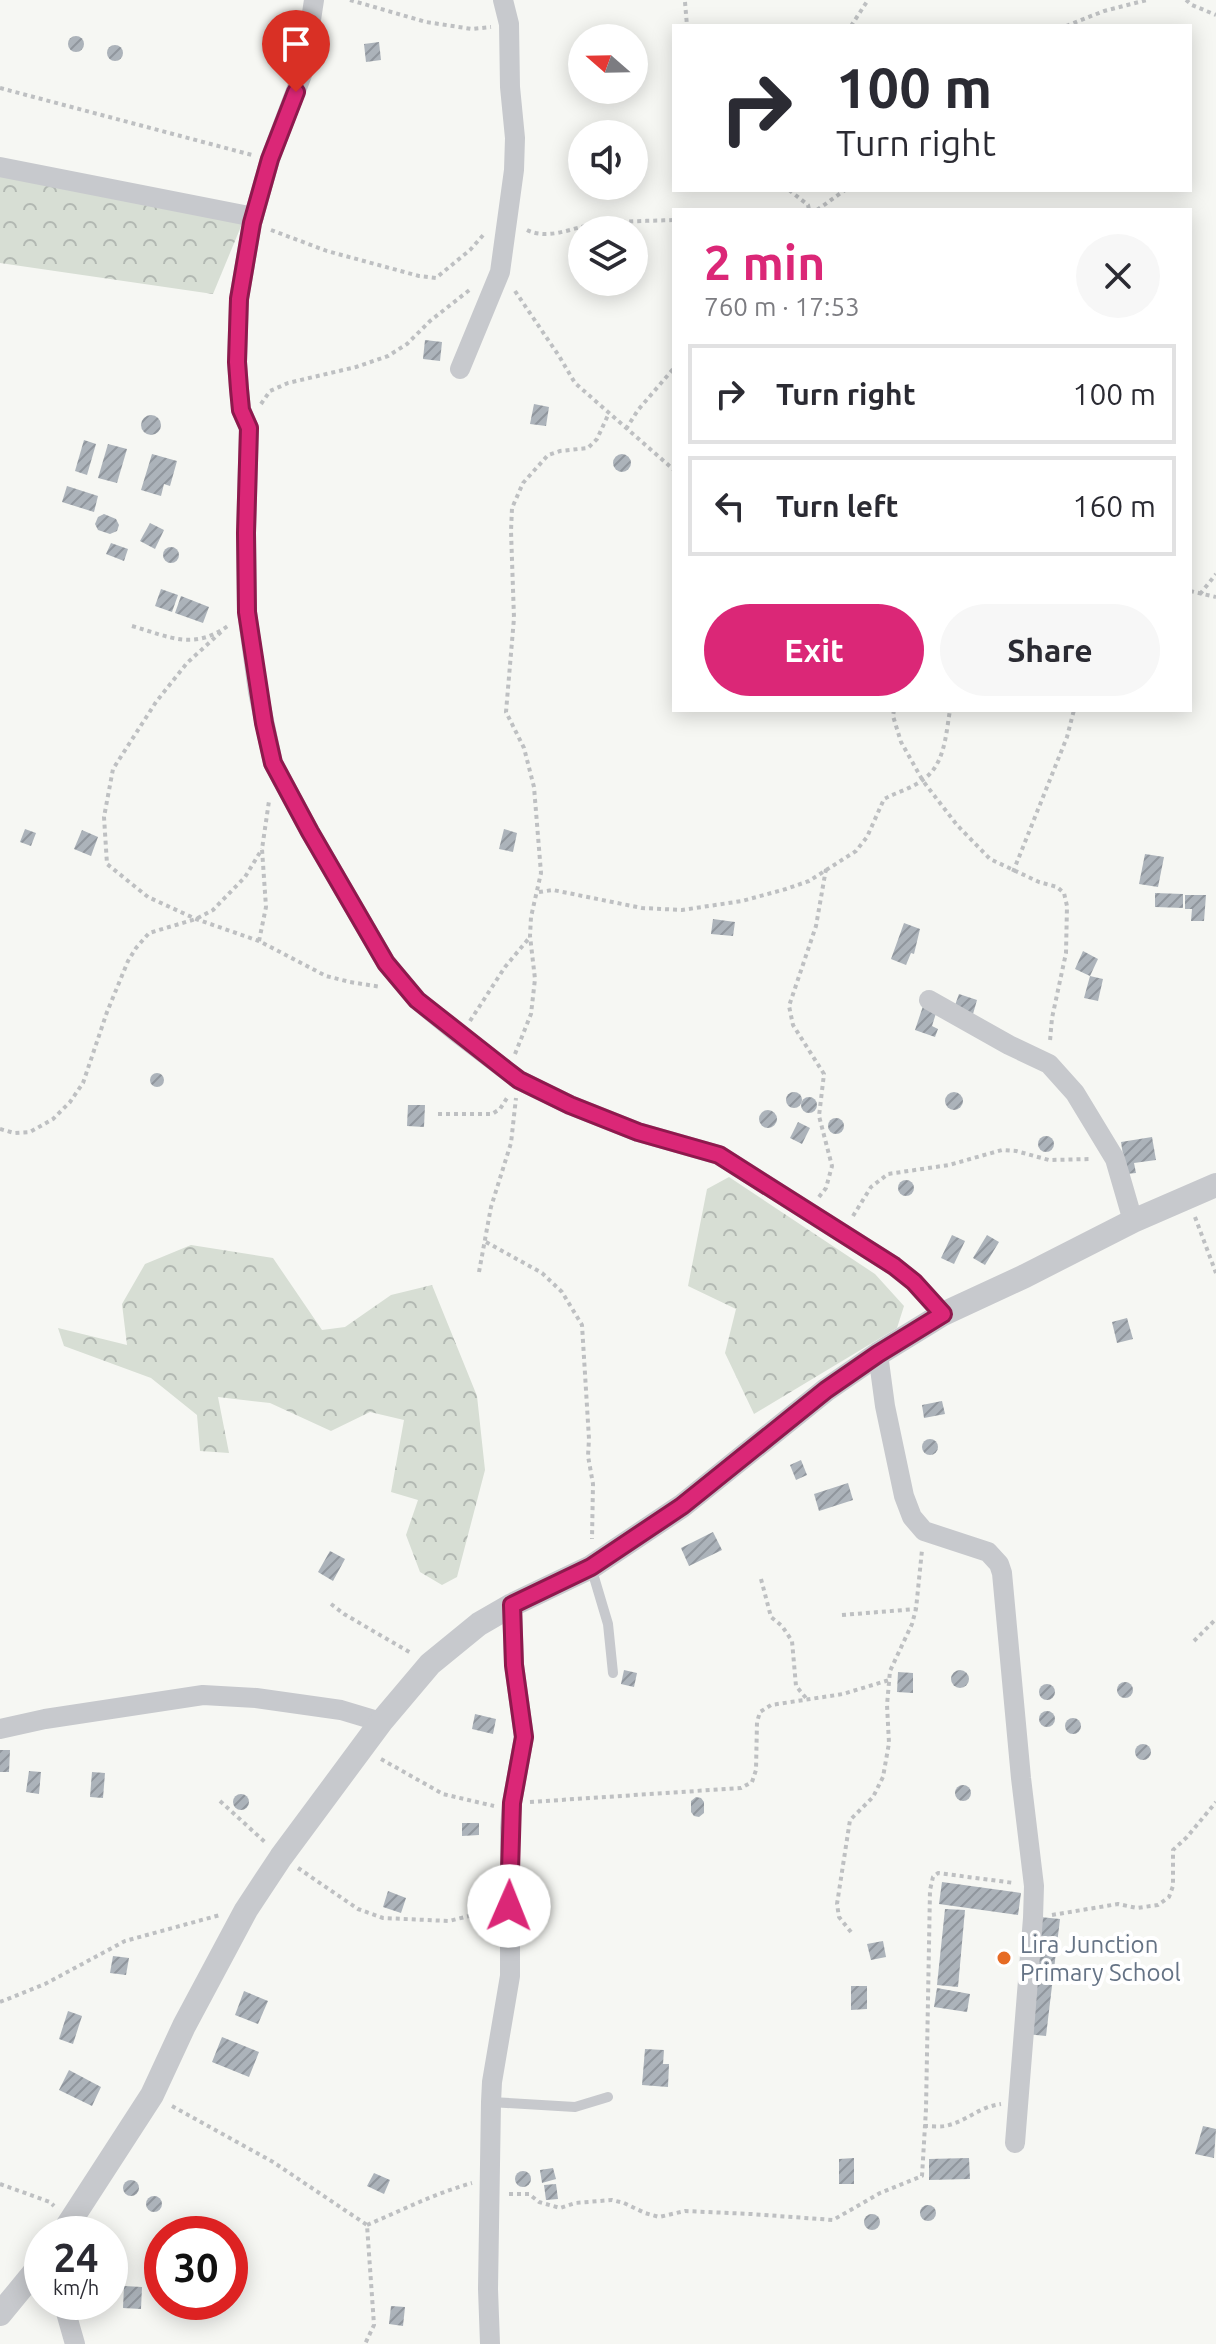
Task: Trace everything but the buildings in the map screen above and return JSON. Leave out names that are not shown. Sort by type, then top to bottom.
[{"type":"street","points":[[314,0],[303,72],[270,159],[253,220],[239,299],[237,362],[241,410],[249,428],[247,612],[258,692],[273,763],[386,963],[417,1000],[512,1075],[570,1105],[638,1132],[719,1155],[894,1266],[914,1282],[943,1314]]},
{"type":"street","points":[[460,369],[500,272],[514,170],[509,24],[503,0]]},
{"type":"street","points":[[0,167],[253,220]]},
{"type":"street","points":[[929,1000],[1049,1064],[1075,1093],[1115,1159],[1133,1221]]},
{"type":"street","points":[[75,2216],[152,2095],[184,2026],[246,1910],[281,1857],[381,1722],[430,1664],[479,1624],[591,1567],[682,1506],[826,1390],[943,1314],[1133,1221],[1216,1185]]},
{"type":"street","points":[[878,1354],[885,1406],[904,1496],[912,1517],[924,1531],[988,1552],[999,1564],[1002,1573],[1034,1886],[1015,2143]]},
{"type":"street","points":[[490,2344],[488,2289],[492,2082],[510,1976],[512,1803],[524,1737],[514,1665],[512,1605]]},
{"type":"street","points":[[0,1729],[45,1719],[203,1695],[256,1698],[341,1710],[381,1722]]},
{"type":"street","points":[[0,2314],[24,2285]]},
{"type":"street","points":[[68,2320],[75,2344]]},
{"type":"lane","points":[[591,1567],[608,1624],[613,1673]]},
{"type":"lane","points":[[491,2102],[575,2107],[608,2097]]},
{"type":"path","points":[[350,0],[426,22],[472,29],[509,24]]},
{"type":"path","points":[[852,24],[868,0]]},
{"type":"path","points":[[1071,24],[1104,11],[1147,0]]},
{"type":"path","points":[[1186,0],[1216,15]]},
{"type":"path","points":[[685,2],[687,24]]},
{"type":"path","points":[[0,88],[270,159]]},
{"type":"path","points":[[792,192],[809,208]]},
{"type":"path","points":[[820,208],[842,192]]},
{"type":"path","points":[[253,220],[340,254],[436,278],[470,250],[507,212],[521,227],[532,233],[555,234],[603,224],[672,220]]},
{"type":"path","points":[[626,429],[672,370]]},
{"type":"path","points":[[438,1114],[492,1114],[500,1109],[531,1014],[535,979],[531,917],[541,873],[534,787],[524,748],[506,712],[514,618],[512,508],[523,483],[548,455],[588,448],[597,439],[609,413]]},
{"type":"path","points":[[1200,594],[1216,574]]},
{"type":"path","points":[[1192,592],[1216,597]]},
{"type":"path","points":[[247,612],[187,663],[156,702],[113,769],[104,817],[107,864],[148,897],[196,919],[259,941],[326,976],[411,991]]},
{"type":"path","points":[[132,626],[180,640],[197,641],[221,632]]},
{"type":"path","points":[[894,712],[901,742],[923,781],[968,837],[990,859],[1013,872],[1057,887],[1064,893],[1067,906],[1066,953],[1052,1018],[1049,1064]]},
{"type":"path","points":[[539,892],[553,890],[642,908],[682,910],[742,901],[809,881],[856,851],[867,837],[884,799],[923,781],[933,771],[943,751],[950,712]]},
{"type":"path","points":[[1013,872],[1067,737],[1073,712]]},
{"type":"path","points":[[259,941],[266,907],[262,849],[273,763]]},
{"type":"path","points":[[0,1129],[14,1133],[30,1132],[53,1119],[70,1102],[83,1083],[107,1012],[136,948],[149,933],[196,919],[213,910],[239,885],[262,849]]},
{"type":"path","points":[[808,1211],[826,1188],[832,1166],[819,1116],[824,1074],[793,1025],[789,1006],[816,926],[826,869]]},
{"type":"path","points":[[456,1032],[473,1019],[505,967],[530,936]]},
{"type":"path","points":[[479,1272],[491,1207],[511,1143],[512,1075]]},
{"type":"path","points":[[843,1233],[871,1187],[888,1174],[949,1165],[1002,1150],[1049,1160],[1115,1159]]},
{"type":"path","points":[[1188,1196],[1216,1273]]},
{"type":"path","points":[[486,1242],[542,1273],[562,1292],[582,1325],[588,1456],[593,1484],[591,1567]]},
{"type":"path","points":[[851,1932],[839,1917],[837,1904],[850,1820],[873,1797],[883,1777],[889,1743],[887,1705],[890,1671],[916,1609],[924,1531]]},
{"type":"path","points":[[761,1579],[771,1617],[792,1641],[796,1686],[806,1698]]},
{"type":"path","points":[[331,1604],[430,1664]]},
{"type":"path","points":[[842,1615],[916,1609]]},
{"type":"path","points":[[1194,1641],[1216,1619]]},
{"type":"path","points":[[362,1748],[443,1794],[491,1807],[741,1788],[752,1782],[756,1770],[760,1712],[771,1705],[843,1694],[889,1680]]},
{"type":"path","points":[[1033,1918],[1118,1904],[1137,1908],[1158,1905],[1169,1897],[1173,1886],[1173,1850],[1216,1802]]},
{"type":"path","points":[[367,2225],[440,2192],[490,2185],[529,2194],[539,2202],[560,2208],[575,2203],[612,2200],[659,2217],[685,2211],[833,2220],[880,2193],[922,2176],[930,1890],[933,1877],[938,1873],[1034,1886]]},
{"type":"path","points":[[383,1918],[449,1921],[509,1906]]},
{"type":"path","points":[[0,2002],[45,1984],[125,1941],[246,1910]]},
{"type":"path","points":[[152,2095],[273,2162],[367,2225]]},
{"type":"path","points":[[924,2126],[944,2126],[965,2119],[985,2106],[1018,2102]]},
{"type":"path","points":[[0,2184],[50,2202],[59,2216]]},
{"type":"path","points":[[365,2344],[374,2325],[367,2225]]},
{"type":"green space","points":[[0,174],[242,224],[213,294],[0,263]]},
{"type":"green space","points":[[729,1177],[875,1274],[904,1306],[897,1328],[754,1414],[725,1353],[736,1309],[688,1286],[707,1189]]},
{"type":"green space","points":[[191,1245],[273,1258],[322,1330],[345,1327],[391,1295],[432,1285],[477,1396],[485,1470],[457,1577],[442,1585],[420,1572],[406,1535],[418,1500],[391,1492],[404,1420],[370,1412],[331,1431],[270,1403],[218,1397],[229,1453],[200,1451],[197,1415],[151,1378],[64,1346],[58,1328],[127,1345],[122,1304],[145,1264]]},
{"type":"place","name":"Lira Junction Primary School","points":[[1004,1958]]},
{"type":"route","points":[[296,92],[270,159],[252,223],[239,299],[237,362],[241,410],[249,428],[247,612],[258,692],[273,763],[386,963],[417,1000],[519,1080],[570,1105],[638,1132],[719,1155],[894,1266],[914,1282],[943,1314],[826,1390],[682,1506],[591,1567],[512,1605],[514,1665],[524,1737],[512,1803],[509,1906]]}]
